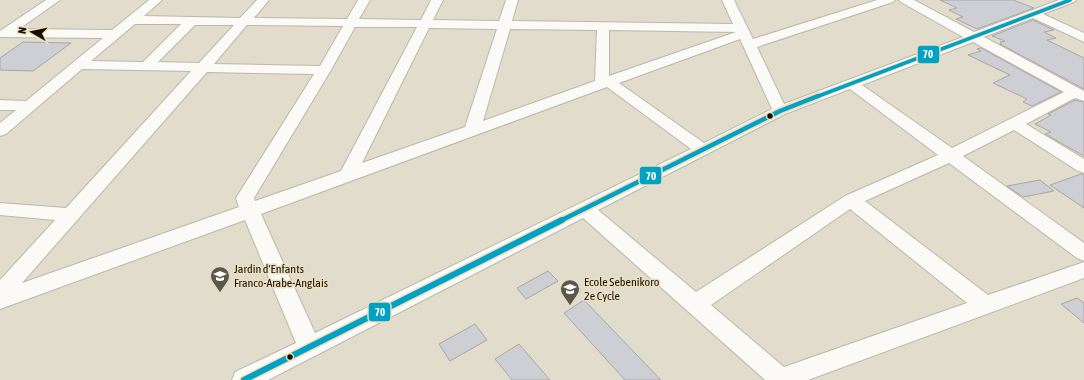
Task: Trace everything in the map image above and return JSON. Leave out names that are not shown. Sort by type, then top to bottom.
[{"type":"street","points":[[3,35],[54,0]]},
{"type":"street","points":[[0,131],[156,0]]},
{"type":"street","points":[[0,294],[263,0]]},
{"type":"street","points":[[309,347],[245,198],[324,70],[364,0]]},
{"type":"street","points":[[347,176],[437,0]]},
{"type":"street","points":[[472,131],[512,0]]},
{"type":"street","points":[[728,0],[780,111]]},
{"type":"street","points":[[0,300],[605,83],[745,35],[889,0]]},
{"type":"street","points":[[905,0],[1080,95]]},
{"type":"street","points":[[244,380],[780,111],[972,36],[1070,0]]},
{"type":"street","points":[[1033,14],[1084,38]]},
{"type":"street","points":[[132,20],[603,26],[745,35]]},
{"type":"street","points":[[147,66],[192,20]]},
{"type":"street","points":[[603,26],[605,83]]},
{"type":"street","points":[[3,35],[115,34]]},
{"type":"street","points":[[79,65],[324,70]]},
{"type":"street","points":[[605,83],[703,150]]},
{"type":"street","points":[[852,84],[1084,253]]},
{"type":"street","points":[[695,304],[851,200],[950,156],[1015,124],[1080,95]]},
{"type":"street","points":[[0,105],[30,106]]},
{"type":"street","points":[[1015,124],[1084,167]]},
{"type":"street","points":[[851,200],[986,306]]},
{"type":"street","points":[[0,209],[71,215]]},
{"type":"street","points":[[585,209],[781,380],[1084,270]]},
{"type":"building","points":[[940,0],[1013,0],[1034,8],[977,29],[956,19],[963,17],[949,10],[957,8]]},
{"type":"building","points":[[1033,20],[1054,30],[1044,32],[1056,38],[1047,40],[1084,58],[1084,89],[1000,44],[1002,44],[1000,42],[1005,41],[992,36]]},
{"type":"building","points":[[23,42],[71,43],[33,71],[0,70],[0,58]]},
{"type":"building","points":[[981,48],[1061,92],[1032,106],[1023,102],[1027,99],[993,83],[1010,75],[968,55],[981,51],[977,49]]},
{"type":"building","points":[[1075,100],[1084,102],[1084,156],[1045,134],[1051,132],[1035,124],[1051,115],[1048,114]]},
{"type":"building","points":[[1084,174],[1084,208],[1050,185]]},
{"type":"building","points":[[1040,180],[1054,191],[1023,197],[1007,186]]},
{"type":"building","points":[[548,271],[558,281],[526,299],[517,288]]},
{"type":"building","points":[[1077,298],[1084,303],[1084,323],[1061,304]]},
{"type":"building","points":[[584,300],[661,380],[625,380],[564,313]]},
{"type":"building","points":[[475,324],[487,340],[450,361],[439,344]]},
{"type":"building","points":[[519,344],[550,380],[512,380],[495,359]]},
{"type":"transit line","name":"70","points":[[244,380],[780,111],[1070,0]]},
{"type":"place","name":"Jardin d'Enfants Franco-Arabe-Anglais","points":[[220,293]]},
{"type":"place","name":"Ecole Sebenikoro 2e Cycle","points":[[570,306]]}]
